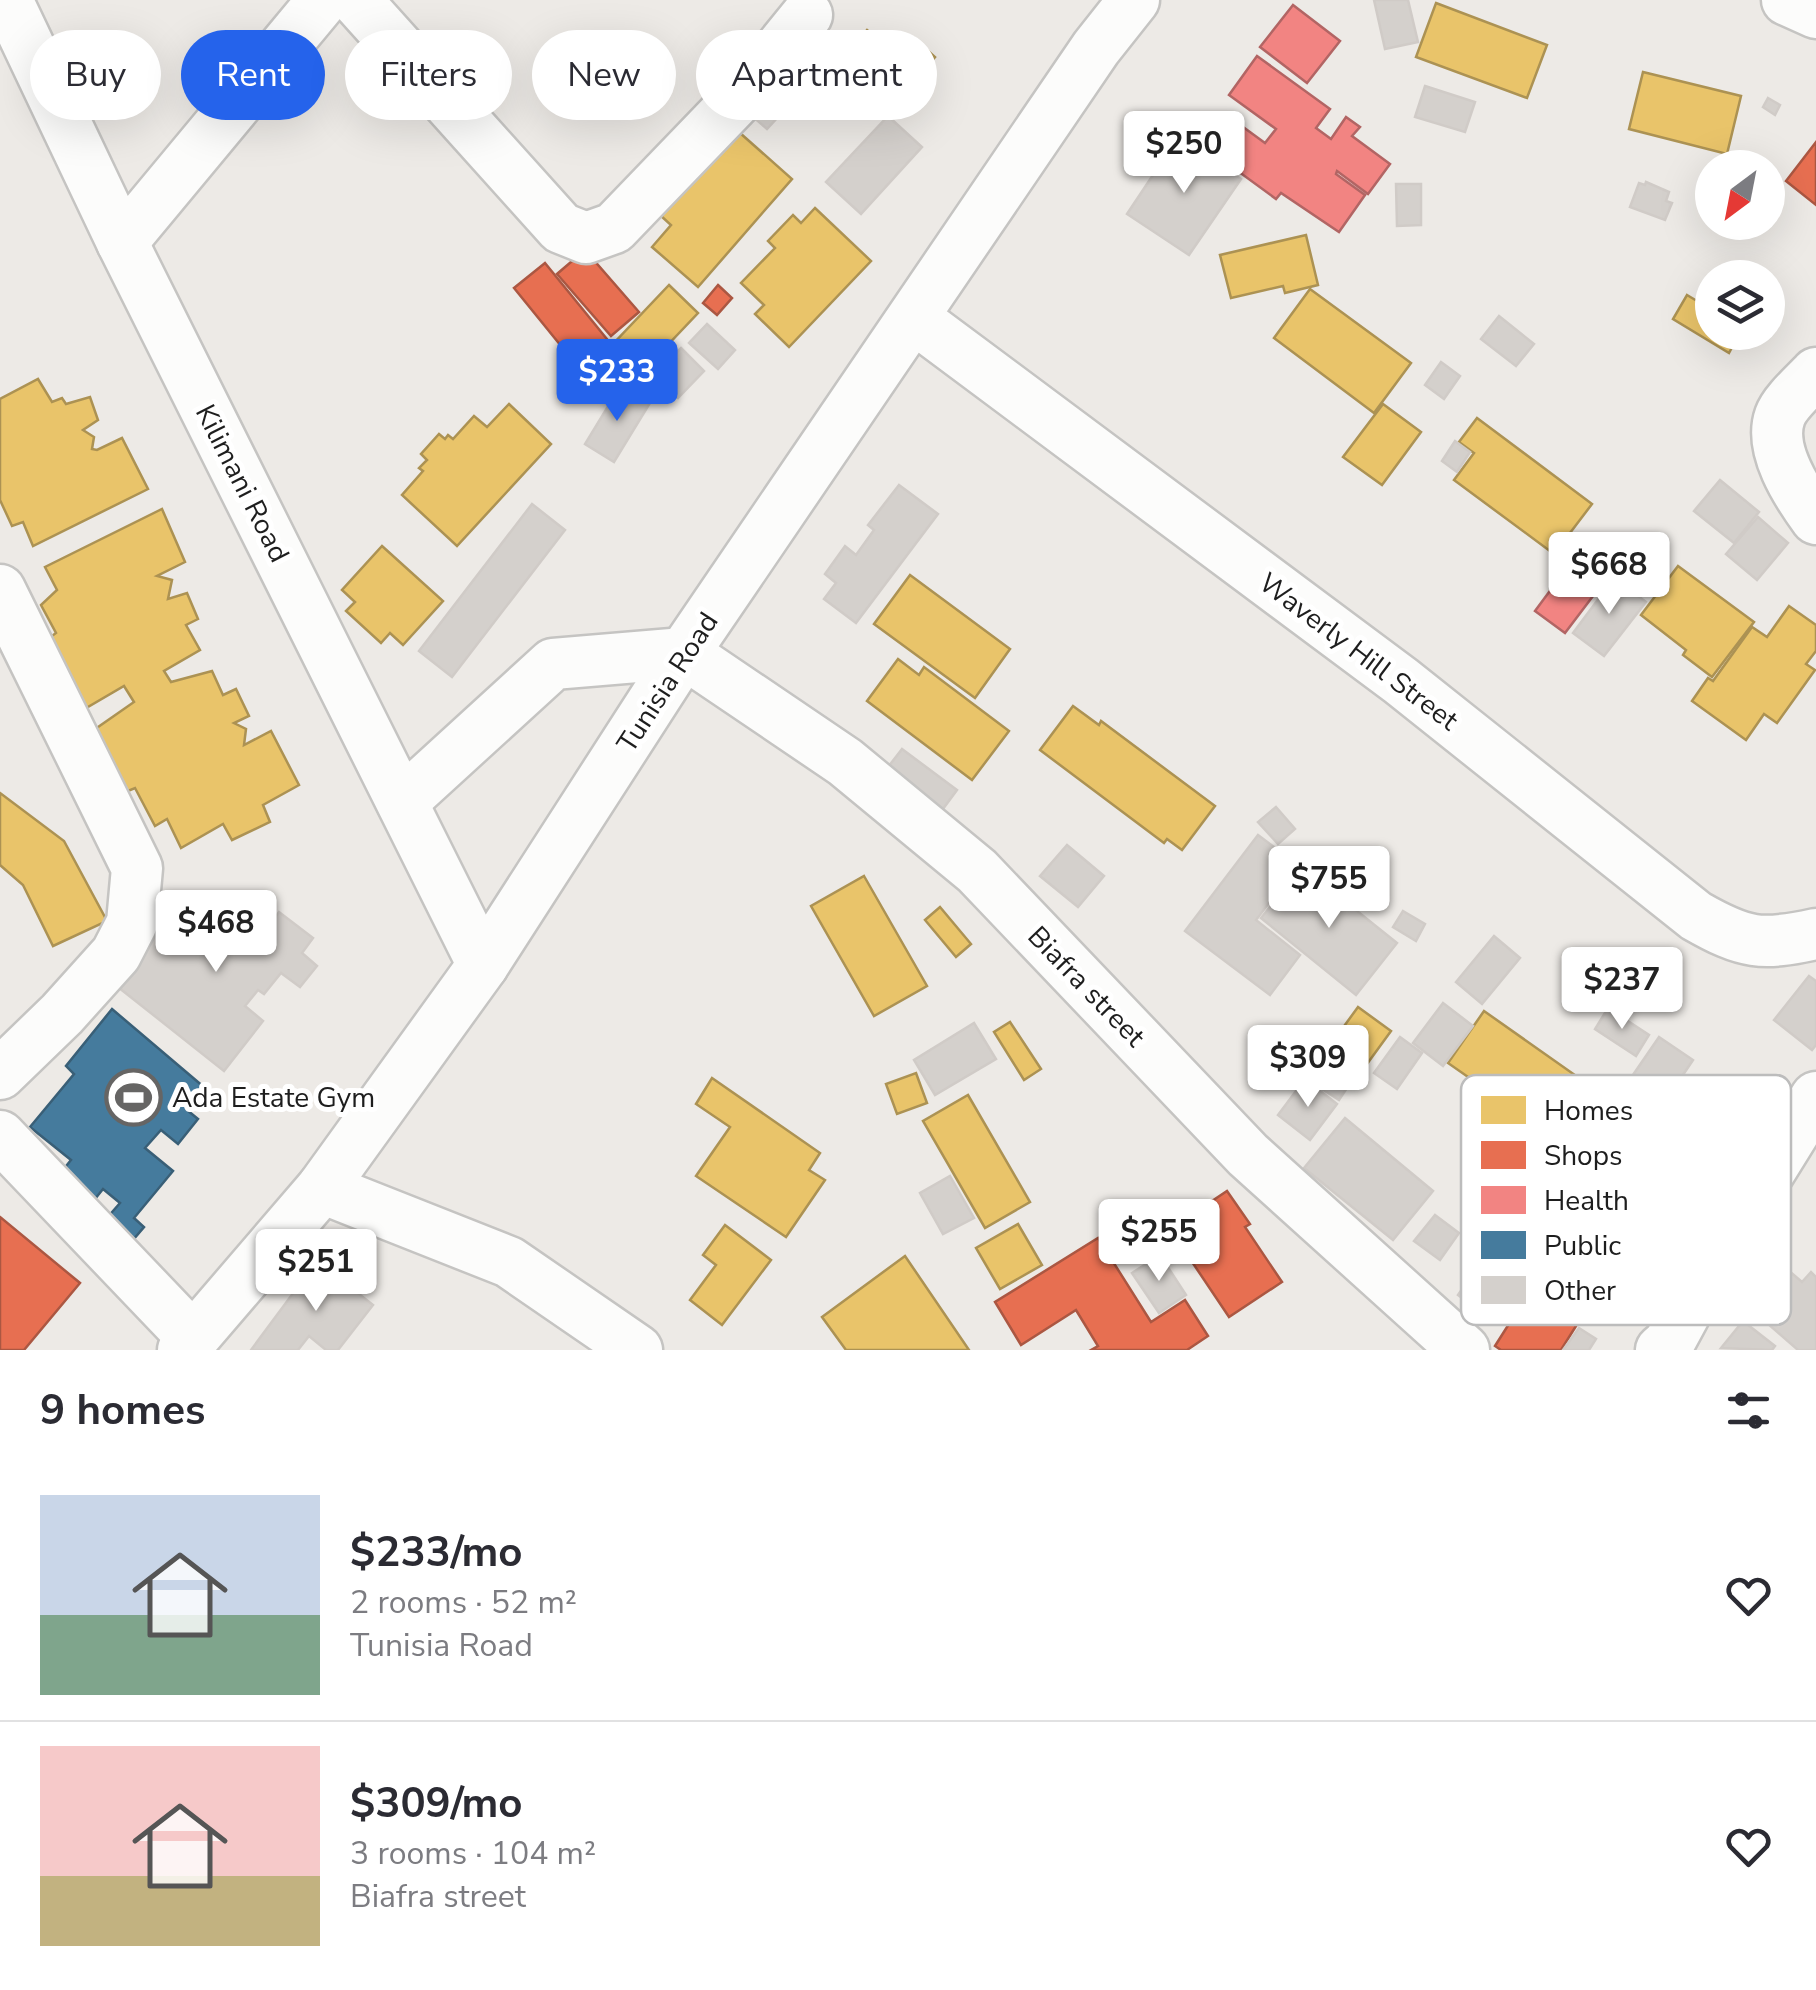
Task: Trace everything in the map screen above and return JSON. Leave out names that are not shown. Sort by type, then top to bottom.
[{"type":"street","name":"Kilimani Road","points":[[7,0],[122,242],[483,964]]},
{"type":"street","points":[[122,242],[324,0]]},
{"type":"street","points":[[356,0],[561,228],[586,238],[614,228],[743,94],[806,5]]},
{"type":"street","name":"Tunisia Road","points":[[188,1344],[322,1188],[483,964],[684,654],[1096,48],[1134,0]]},
{"type":"street","points":[[1787,0],[1816,13]]},
{"type":"street","name":"Waverly Hill Street","points":[[914,318],[1401,681],[1696,916],[1732,937],[1777,942],[1816,934]]},
{"type":"street","points":[[1816,373],[1780,416],[1778,454],[1816,519]]},
{"type":"street","points":[[0,590],[137,868],[132,923],[116,954],[0,1074]]},
{"type":"street","points":[[402,802],[553,664],[684,654]]},
{"type":"street","name":"Biafra street","points":[[684,654],[846,762],[977,871],[1248,1155],[1464,1350]]},
{"type":"street","points":[[1791,1138],[1816,1097]]},
{"type":"street","points":[[0,1136],[188,1344]]},
{"type":"street","points":[[322,1188],[509,1262],[637,1350]]},
{"type":"street","points":[[1661,1350],[1679,1325]]},
{"type":"building: Homes","points":[[1436,3],[1547,45],[1527,98],[1416,57]]},
{"type":"building: Homes","points":[[1643,72],[1741,96],[1728,150],[1711,150],[1629,129]]},
{"type":"building: Homes","points":[[731,125],[792,179],[698,287],[652,247],[671,225],[659,214]]},
{"type":"building: Homes","points":[[815,208],[871,261],[789,347],[755,314],[764,305],[741,283],[775,248],[768,241],[793,215],[801,223]]},
{"type":"building: Homes","points":[[1306,235],[1318,285],[1285,293],[1283,286],[1231,298],[1220,255]]},
{"type":"building: Homes","points":[[669,285],[698,313],[642,372],[613,344]]},
{"type":"building: Homes","points":[[1310,289],[1411,363],[1374,413],[1274,338]]},
{"type":"building: Homes","points":[[1687,295],[1695,300],[1695,332],[1673,319]]},
{"type":"building: Homes","points":[[38,379],[52,402],[62,398],[66,404],[90,397],[98,420],[83,430],[94,437],[92,449],[122,438],[148,489],[33,546],[23,522],[12,526],[0,500],[0,399]]},
{"type":"building: Homes","points":[[509,404],[551,444],[457,546],[402,495],[423,471],[419,468],[427,460],[421,454],[439,434],[453,439],[474,416],[487,427]]},
{"type":"building: Homes","points":[[1383,404],[1421,432],[1382,485],[1343,457]]},
{"type":"building: Homes","points":[[1477,418],[1592,504],[1554,554],[1454,480],[1474,453],[1459,442]]},
{"type":"building: Homes","points":[[162,509],[185,562],[157,576],[172,580],[168,599],[187,593],[198,619],[186,625],[200,650],[164,671],[171,682],[212,671],[223,695],[236,689],[249,716],[234,723],[246,729],[244,745],[271,731],[299,785],[263,805],[270,822],[232,840],[223,824],[181,848],[167,819],[155,826],[135,788],[118,795],[91,732],[134,702],[124,686],[81,711],[40,645],[56,633],[41,605],[57,590],[45,567]]},
{"type":"building: Homes","points":[[382,546],[443,601],[403,645],[390,633],[381,643],[346,611],[355,602],[342,590]]},
{"type":"building: Homes","points":[[1678,566],[1754,622],[1712,677],[1683,655],[1686,650],[1641,615]]},
{"type":"building: Homes","points":[[910,575],[1010,649],[975,698],[874,624]]},
{"type":"building: Homes","points":[[1789,606],[1816,625],[1816,651],[1806,664],[1815,670],[1777,723],[1764,714],[1746,740],[1692,701],[1708,678],[1713,681],[1752,627],[1767,637]]},
{"type":"building: Homes","points":[[898,659],[919,675],[924,667],[1009,731],[972,780],[867,701]]},
{"type":"building: Homes","points":[[1073,706],[1099,725],[1101,721],[1215,806],[1182,850],[1167,839],[1164,843],[1040,750]]},
{"type":"building: Homes","points":[[0,793],[64,841],[107,921],[53,946],[23,885],[0,865]]},
{"type":"building: Homes","points":[[864,876],[927,986],[874,1016],[811,906]]},
{"type":"building: Homes","points":[[940,907],[971,944],[956,957],[925,920]]},
{"type":"building: Homes","points":[[1358,1007],[1391,1031],[1367,1064],[1334,1040]]},
{"type":"building: Homes","points":[[1484,1011],[1575,1075],[1465,1075],[1448,1063]]},
{"type":"building: Homes","points":[[1010,1022],[1041,1069],[1024,1080],[994,1032]]},
{"type":"building: Homes","points":[[916,1073],[927,1103],[897,1114],[886,1084]]},
{"type":"building: Homes","points":[[712,1078],[820,1153],[809,1170],[825,1180],[786,1237],[696,1176],[730,1127],[696,1104]]},
{"type":"building: Homes","points":[[968,1095],[1030,1202],[985,1228],[923,1121]]},
{"type":"building: Homes","points":[[1018,1224],[1042,1265],[1000,1289],[976,1248]]},
{"type":"building: Homes","points":[[725,1225],[771,1260],[722,1325],[690,1300],[716,1265],[703,1255]]},
{"type":"building: Homes","points":[[905,1256],[969,1350],[846,1350],[822,1317]]},
{"type":"building: Shops","points":[[1816,142],[1816,205],[1786,181]]},
{"type":"building: Shops","points":[[585,250],[639,312],[611,336],[557,274]]},
{"type":"building: Shops","points":[[545,263],[624,360],[592,384],[514,288]]},
{"type":"building: Shops","points":[[718,285],[732,298],[717,315],[703,303]]},
{"type":"building: Shops","points":[[1227,1191],[1250,1224],[1245,1227],[1282,1282],[1229,1317],[1170,1229]]},
{"type":"building: Shops","points":[[0,1217],[80,1283],[24,1350],[0,1350]]},
{"type":"building: Shops","points":[[1098,1238],[1151,1322],[1185,1300],[1208,1336],[1187,1350],[1091,1350],[1098,1346],[1076,1310],[1021,1345],[995,1302]]},
{"type":"building: Shops","points":[[1508,1325],[1576,1326],[1561,1350],[1501,1350],[1495,1346]]},
{"type":"building: Health","points":[[1293,5],[1340,41],[1307,83],[1260,47]]},
{"type":"building: Health","points":[[1257,56],[1330,109],[1316,128],[1331,139],[1346,117],[1360,127],[1352,136],[1390,164],[1368,194],[1337,171],[1365,195],[1339,232],[1281,193],[1276,199],[1194,139],[1213,113],[1235,130],[1239,124],[1265,143],[1276,129],[1229,95]]},
{"type":"building: Health","points":[[1578,553],[1594,565],[1600,556],[1615,567],[1565,633],[1535,611]]},
{"type":"building: Public","points":[[112,1009],[205,1088],[187,1110],[198,1119],[178,1144],[161,1130],[145,1148],[173,1171],[134,1218],[144,1227],[127,1247],[106,1219],[120,1203],[103,1189],[91,1204],[58,1176],[71,1160],[30,1127],[74,1074],[66,1066]]},
{"type":"building: Other","points":[[1374,0],[1408,0],[1418,42],[1385,49]]},
{"type":"building: Other","points":[[1425,86],[1475,102],[1465,132],[1415,117]]},
{"type":"building: Other","points":[[1768,98],[1780,105],[1775,115],[1763,107]]},
{"type":"building: Other","points":[[757,120],[775,120],[767,129]]},
{"type":"building: Other","points":[[884,120],[892,120],[922,147],[861,214],[826,182]]},
{"type":"building: Other","points":[[1179,136],[1241,179],[1189,255],[1127,214]]},
{"type":"building: Other","points":[[1639,183],[1669,192],[1666,201],[1672,203],[1665,220],[1630,207]]},
{"type":"building: Other","points":[[1396,184],[1421,184],[1421,225],[1397,226]]},
{"type":"building: Other","points":[[1499,316],[1534,344],[1516,366],[1481,339]]},
{"type":"building: Other","points":[[707,324],[735,350],[718,369],[689,343]]},
{"type":"building: Other","points":[[681,348],[704,371],[678,398],[654,375]]},
{"type":"building: Other","points":[[1441,362],[1460,376],[1444,399],[1425,385]]},
{"type":"building: Other","points":[[621,385],[650,403],[614,462],[585,444]]},
{"type":"building: Other","points":[[1455,441],[1470,452],[1457,472],[1442,461]]},
{"type":"building: Other","points":[[1720,480],[1759,512],[1734,543],[1694,511]]},
{"type":"building: Other","points":[[899,485],[938,514],[856,623],[824,599],[836,583],[825,574],[845,546],[856,555],[874,530],[868,525]]},
{"type":"building: Other","points":[[532,504],[565,530],[452,677],[419,651]]},
{"type":"building: Other","points":[[1758,517],[1788,543],[1757,580],[1726,554]]},
{"type":"building: Other","points":[[1614,578],[1646,602],[1604,656],[1573,633]]},
{"type":"building: Other","points":[[902,749],[957,790],[940,813],[885,771]]},
{"type":"building: Other","points":[[1276,807],[1295,829],[1278,844],[1258,822]]},
{"type":"building: Other","points":[[1258,835],[1298,865],[1256,920],[1300,955],[1270,995],[1185,931]]},
{"type":"building: Other","points":[[1067,845],[1104,876],[1078,907],[1040,876]]},
{"type":"building: Other","points":[[1302,867],[1397,943],[1356,995],[1261,918]]},
{"type":"building: Other","points":[[230,893],[270,925],[279,912],[313,938],[302,953],[317,966],[300,987],[281,973],[264,994],[258,990],[245,1006],[263,1021],[224,1071],[118,987],[130,960],[162,920],[183,937],[205,909],[213,914]]},
{"type":"building: Other","points":[[1403,911],[1425,924],[1416,941],[1393,927]]},
{"type":"building: Other","points":[[1494,936],[1520,958],[1482,1004],[1456,982]]},
{"type":"building: Other","points":[[1809,976],[1816,981],[1816,1045],[1812,1050],[1774,1020]]},
{"type":"building: Other","points":[[1443,1003],[1473,1026],[1443,1066],[1413,1043]]},
{"type":"building: Other","points":[[1608,1008],[1649,1035],[1636,1056],[1595,1029]]},
{"type":"building: Other","points":[[974,1023],[996,1059],[935,1095],[914,1060]]},
{"type":"building: Other","points":[[1400,1037],[1422,1053],[1397,1089],[1374,1073]]},
{"type":"building: Other","points":[[1659,1037],[1693,1060],[1683,1075],[1633,1075]]},
{"type":"building: Other","points":[[1332,1045],[1362,1065],[1339,1100],[1308,1080]]},
{"type":"building: Other","points":[[1305,1079],[1337,1104],[1310,1140],[1278,1115]]},
{"type":"building: Other","points":[[1345,1118],[1433,1191],[1393,1240],[1304,1168]]},
{"type":"building: Other","points":[[950,1176],[974,1218],[943,1234],[920,1193]]},
{"type":"building: Other","points":[[1435,1215],[1459,1233],[1440,1260],[1414,1241]]},
{"type":"building: Other","points":[[1160,1255],[1186,1295],[1159,1313],[1132,1273]]},
{"type":"building: Other","points":[[317,1261],[373,1305],[338,1350],[326,1350],[309,1336],[298,1350],[251,1350]]},
{"type":"building: Other","points":[[1811,1272],[1816,1277],[1816,1350],[1798,1350],[1769,1325],[1791,1325],[1791,1273],[1802,1282]]},
{"type":"building: Other","points":[[1740,1325],[1748,1325],[1775,1346],[1772,1350],[1721,1348]]},
{"type":"building: Other","points":[[1579,1328],[1596,1339],[1589,1350],[1563,1350]]},
{"type":"place","name":"Ada Estate Gym","points":[[133,1097]]}]
